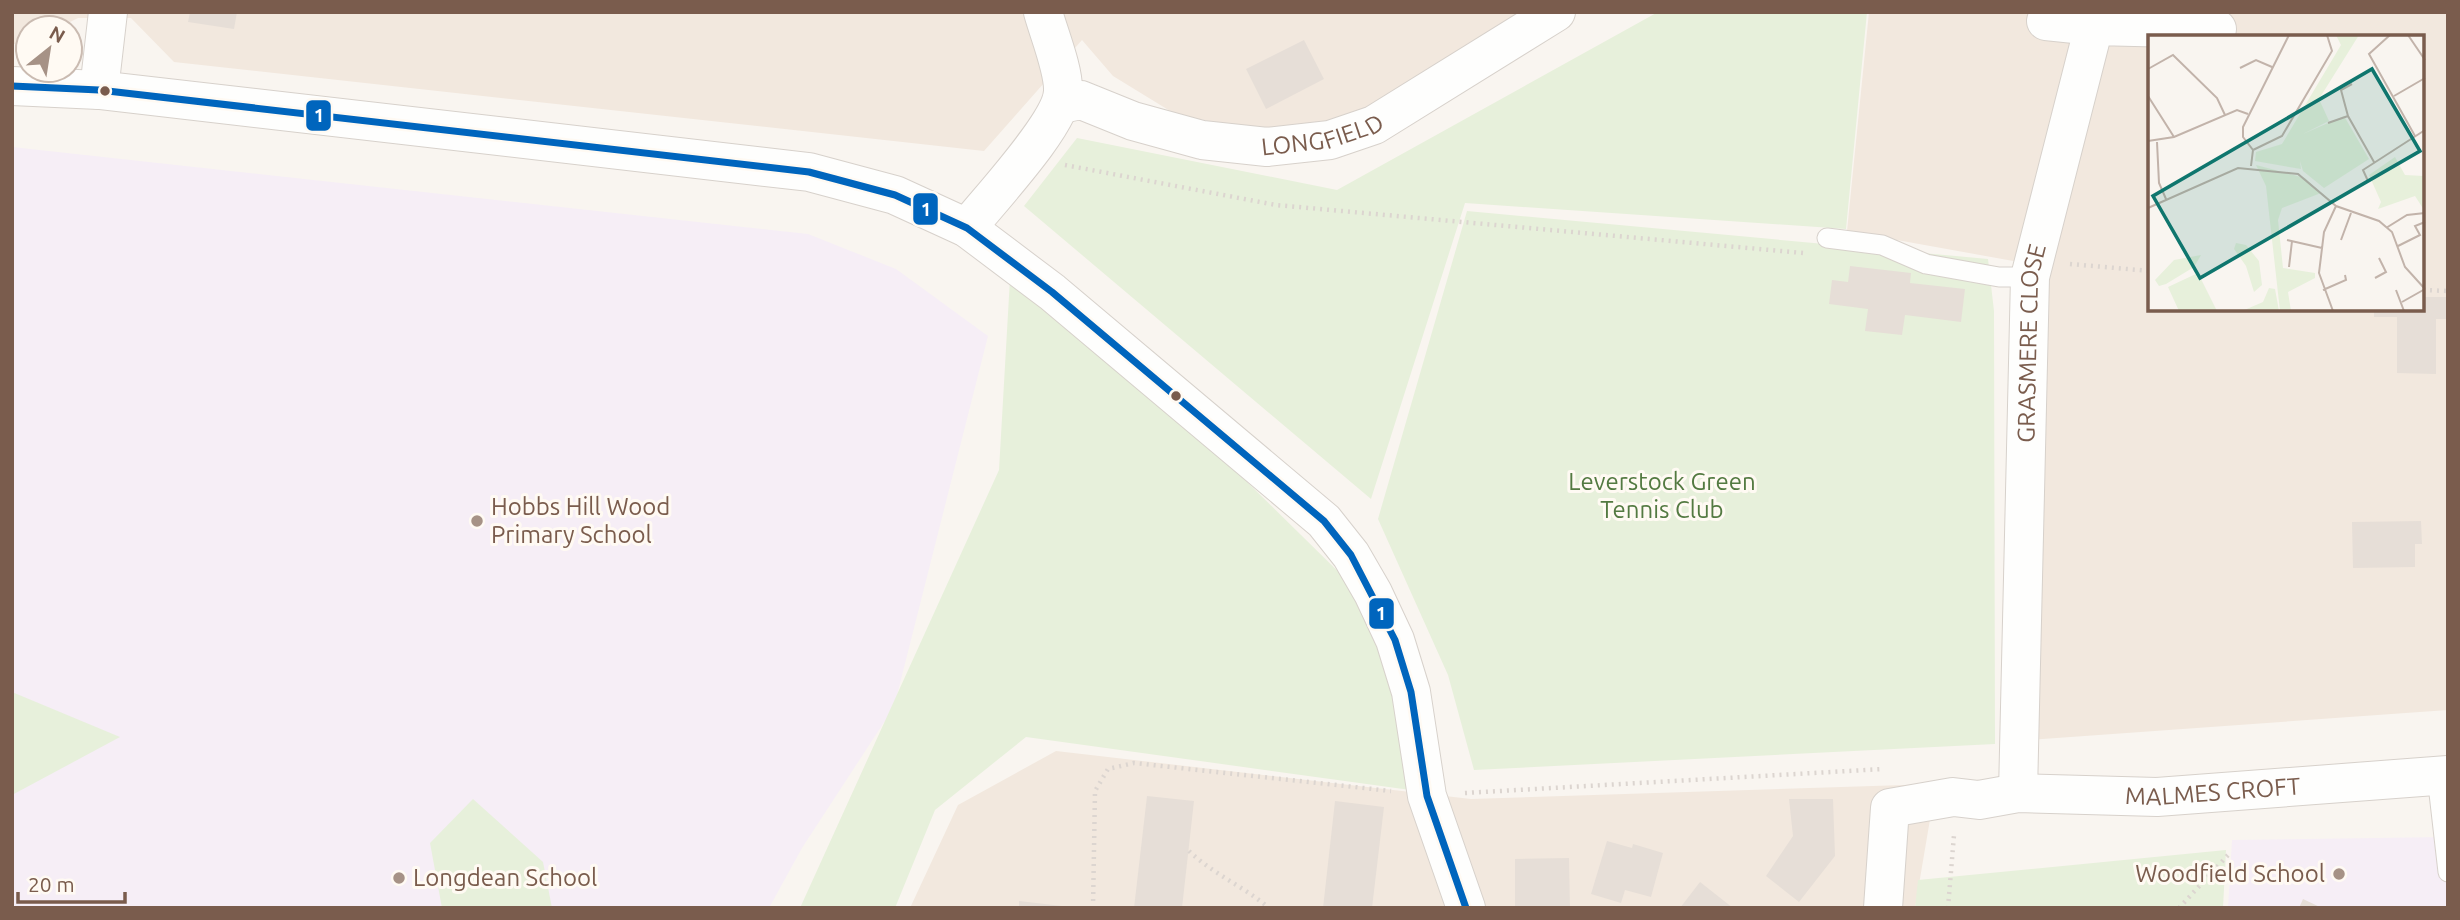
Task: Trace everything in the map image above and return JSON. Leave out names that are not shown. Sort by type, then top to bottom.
[{"type":"street","points":[[99,90],[108,12]]},
{"type":"street","points":[[967,228],[1046,131],[1060,104],[1062,79],[1043,12]]},
{"type":"street","name":"LONGFIELD","points":[[1060,104],[1080,100],[1133,121],[1202,140],[1267,146],[1330,140],[1374,125],[1556,12]]},
{"type":"street","points":[[2046,21],[2094,26],[2217,29]]},
{"type":"street","name":"GRASMERE CLOSE","points":[[2018,793],[2030,277],[2094,26]]},
{"type":"street","points":[[12,86],[99,90],[809,172],[895,195],[967,228],[1063,301],[1324,521],[1351,555],[1395,640],[1411,692],[1427,796],[1466,908]]},
{"type":"street","name":"MALMES CROFT","points":[[1883,908],[1890,808],[2018,793],[2157,796],[2443,776]]},
{"type":"lane","points":[[1822,246],[1882,245],[1926,264],[1999,277],[2030,277]]},
{"type":"lane","points":[[2443,776],[2448,872]]},
{"type":"path","points":[[1023,157],[1276,205],[1822,246]]},
{"type":"path","points":[[2425,290],[2448,291]]},
{"type":"path","points":[[1093,908],[1095,791],[1108,769],[1133,763],[1427,796],[1885,769]]},
{"type":"path","points":[[1948,908],[1954,841],[1966,798]]},
{"type":"path","points":[[1189,851],[1208,869],[1245,887],[1269,908]]},
{"type":"path","points":[[2179,908],[2228,855]]},
{"type":"shaded area","points":[[12,12],[1535,12],[1414,90],[1329,127],[1253,130],[1175,114],[1113,76],[1082,40],[984,151],[174,62],[131,18],[84,18],[84,14],[14,14],[12,44]]},
{"type":"shaded area","points":[[1869,12],[2448,12],[2448,710],[2029,740],[2041,266],[1847,231]]},
{"type":"shaded area","name":"Hobbs Hill Wood Primary School","points":[[12,147],[808,234],[896,269],[988,336],[894,707],[802,848],[769,908],[12,908]]},
{"type":"shaded area","points":[[1056,751],[1471,799],[1936,784],[1915,908],[910,908],[958,805]]},
{"type":"shaded area","name":"Woodfield School","points":[[2448,837],[2448,908],[2228,908],[2232,840]]},
{"type":"green space","points":[[1658,12],[1867,12],[1846,229],[1465,203],[1371,499],[1024,206],[1077,138],[1337,190]]},
{"type":"green space","name":"Leverstock Green Tennis Club","points":[[1467,211],[1988,259],[1994,311],[1995,744],[1474,770],[1448,675],[1378,519]]},
{"type":"green space","points":[[1012,244],[1181,417],[1360,593],[1425,792],[1026,737],[935,810],[895,908],[800,908],[999,470]]},
{"type":"green space","points":[[12,692],[120,737],[12,795]]},
{"type":"green space","points":[[473,799],[543,862],[552,908],[442,908],[430,843]]},
{"type":"green space","points":[[2226,850],[2223,908],[1915,908],[1918,880]]},
{"type":"building","points":[[190,12],[237,12],[234,29],[188,22]]},
{"type":"building","points":[[1304,40],[1324,79],[1266,109],[1246,69]]},
{"type":"building","points":[[1850,266],[1911,273],[1910,283],[1965,289],[1961,322],[1905,315],[1902,335],[1865,331],[1868,309],[1829,304],[1832,280],[1848,282]]},
{"type":"building","points":[[2425,297],[2447,297],[2447,319],[2436,319],[2436,374],[2397,373],[2397,317],[2374,317],[2374,312],[2425,312]]},
{"type":"building","points":[[2421,521],[2422,544],[2415,544],[2415,567],[2353,568],[2352,522]]},
{"type":"building","points":[[1147,796],[1194,801],[1182,908],[1134,908]]},
{"type":"building","points":[[1789,799],[1833,799],[1835,856],[1799,902],[1766,876],[1793,836]]},
{"type":"building","points":[[1335,801],[1384,807],[1372,908],[1323,908]]},
{"type":"building","points":[[1607,841],[1632,848],[1633,844],[1663,853],[1651,897],[1625,890],[1621,903],[1591,894]]},
{"type":"building","points":[[1569,858],[1570,908],[1515,908],[1515,859]]},
{"type":"building","points":[[1700,882],[1733,908],[1680,908]]},
{"type":"building","name":"Woodfield School","points":[[2303,899],[2322,908],[2299,908]]},
{"type":"building","points":[[1019,901],[1062,906],[1062,908],[1019,908]]},
{"type":"transit line","name":"1","points":[[12,86],[99,90],[809,172],[895,195],[967,228],[1052,292],[1324,521],[1351,555],[1395,640],[1411,692],[1427,796],[1466,908]]},
{"type":"place","name":"Hobbs Hill Wood Primary School","points":[[477,521]]},
{"type":"place","name":"Woodfield School","points":[[2339,874]]},
{"type":"place","name":"Longdean School","points":[[399,878]]}]
